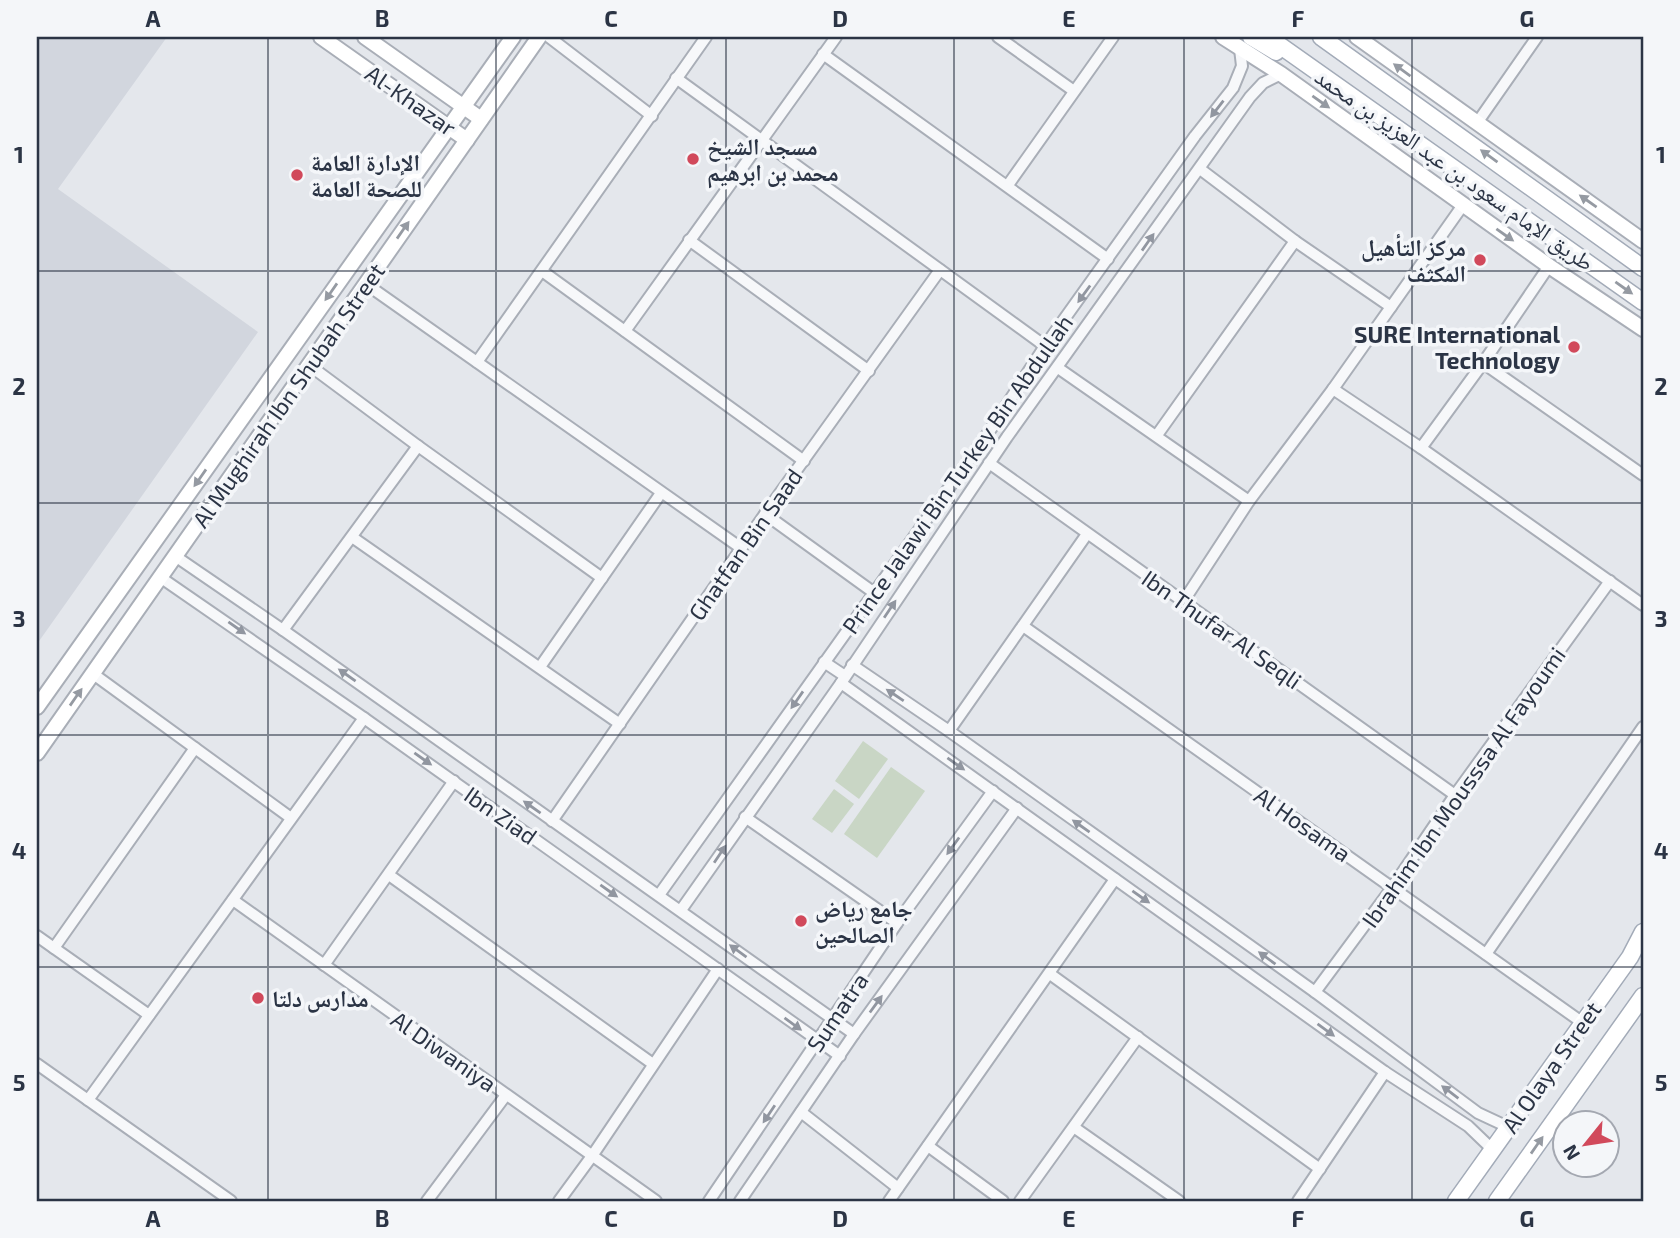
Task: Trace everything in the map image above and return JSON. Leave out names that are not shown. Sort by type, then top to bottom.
[{"type":"main road","name":"طريق الإمام سعود بن عبد العزيز بن محمد","points":[[1268,37],[1643,302]]},
{"type":"main road","name":"طريق الإمام سعود بن عبد العزيز بن محمد","points":[[1327,40],[1643,268]]},
{"type":"main road","points":[[1246,43],[1385,121]]},
{"type":"main road","name":"Al Olaya Street","points":[[1456,1201],[1630,957],[1643,934]]},
{"type":"main road","name":"Al Olaya Street","points":[[1497,1201],[1643,996]]},
{"type":"street","name":"Al-Khazar","points":[[321,37],[467,140]]},
{"type":"street","name":"Al-Khazar","points":[[365,37],[481,119]]},
{"type":"street","points":[[37,707],[513,37]]},
{"type":"street","name":"Al Mughirah Ibn Shubah Street","points":[[37,752],[539,37]]},
{"type":"street","points":[[549,37],[652,116]]},
{"type":"street","points":[[477,362],[706,37]]},
{"type":"street","points":[[625,331],[835,37]]},
{"type":"street","points":[[998,37],[1074,90]]},
{"type":"street","points":[[1008,186],[1113,37]]},
{"type":"street","points":[[1223,37],[1246,43],[1281,74],[1549,266],[1643,329]]},
{"type":"street","points":[[1357,37],[1643,241]]},
{"type":"street","points":[[1477,123],[1537,37]]},
{"type":"street","name":"Prince Jalawi Bin Turkey Bin Abdullah","points":[[659,895],[1003,412],[1045,346],[1233,88],[1242,66],[1246,43]]},
{"type":"street","points":[[823,54],[1108,260]]},
{"type":"street","name":"Prince Jalawi Bin Turkey Bin Abdullah","points":[[681,910],[843,679],[1007,437],[1250,97],[1263,83],[1281,74]]},
{"type":"street","points":[[676,78],[1045,346]]},
{"type":"street","points":[[1233,88],[1245,80],[1251,88],[1250,97]]},
{"type":"street","points":[[1200,169],[1295,241],[1391,307]]},
{"type":"street","points":[[1184,601],[1250,501],[1334,389],[1463,205]]},
{"type":"street","points":[[689,240],[869,371]]},
{"type":"street","points":[[1157,435],[1295,241]]},
{"type":"street","points":[[1421,448],[1549,266]]},
{"type":"street","name":"Ghatfan Bin Saad","points":[[552,821],[741,548],[940,270]]},
{"type":"street","points":[[542,271],[804,461]]},
{"type":"street","points":[[366,284],[741,548]]},
{"type":"street","points":[[1483,363],[1643,475]]},
{"type":"street","points":[[309,365],[602,578]]},
{"type":"street","points":[[1058,368],[1250,501]]},
{"type":"street","points":[[1334,389],[1643,605]]},
{"type":"street","points":[[1003,412],[1018,423]]},
{"type":"street","points":[[993,426],[1007,437]]},
{"type":"street","points":[[283,630],[418,446]]},
{"type":"street","name":"Ibn Thufar Al Seqli","points":[[989,463],[1455,795]]},
{"type":"street","points":[[540,667],[661,493]]},
{"type":"street","points":[[765,514],[873,592]]},
{"type":"street","points":[[949,732],[1087,534]]},
{"type":"street","points":[[352,537],[620,724]]},
{"type":"street","name":"Ibn Ziad","points":[[175,556],[854,1034]]},
{"type":"street","name":"Ibn Ziad","points":[[160,577],[454,781],[840,1056]]},
{"type":"street","name":"Ibrahim Ibn Mousssa Al Fayoumi","points":[[1315,992],[1610,581]]},
{"type":"street","points":[[210,610],[225,590]]},
{"type":"street","name":"Al Hosama","points":[[1023,626],[1583,1023]]},
{"type":"street","points":[[824,662],[993,791],[1385,1072],[1468,1126],[1493,1150]]},
{"type":"street","points":[[852,665],[1315,992],[1478,1113],[1508,1127]]},
{"type":"street","points":[[92,673],[291,818]]},
{"type":"street","points":[[88,1100],[364,718]]},
{"type":"street","points":[[1486,954],[1643,727]]},
{"type":"street","points":[[54,948],[195,748]]},
{"type":"street","points":[[324,965],[454,781]]},
{"type":"street","name":"Sumatra","points":[[709,1201],[897,923],[993,791]]},
{"type":"street","name":"Sumatra","points":[[740,1201],[854,1034],[1017,808]]},
{"type":"street","points":[[745,817],[897,923]]},
{"type":"street","points":[[388,876],[653,1064]]},
{"type":"street","points":[[888,1201],[1115,878]]},
{"type":"street","points":[[1168,915],[1182,897]]},
{"type":"street","name":"Al Diwaniya","points":[[233,900],[656,1201]]},
{"type":"street","points":[[37,936],[149,1016]]},
{"type":"street","points":[[559,1201],[718,969]]},
{"type":"street","points":[[1050,974],[1320,1168]]},
{"type":"street","points":[[1020,1201],[1138,1037]]},
{"type":"street","points":[[37,1064],[231,1201]]},
{"type":"street","points":[[1298,1201],[1385,1072]]},
{"type":"street","points":[[427,1201],[506,1095]]},
{"type":"street","points":[[801,1112],[898,1188]]},
{"type":"street","points":[[1468,1126],[1478,1113]]},
{"type":"street","points":[[1075,1128],[1179,1201]]},
{"type":"street","points":[[928,1146],[1003,1201]]},
{"type":"shaded area","points":[[37,37],[167,37],[58,189],[258,332],[37,644]]},
{"type":"green space","points":[[863,741],[888,759],[859,799],[835,781]]},
{"type":"green space","points":[[891,767],[925,791],[877,858],[844,834]]},
{"type":"green space","points":[[834,789],[854,804],[832,833],[812,819]]},
{"type":"place","name":"مسجد الشيخ محمد بن ابرهيم","points":[[693,159]]},
{"type":"place","name":"الإدارة العامة للصحة العامة","points":[[297,175]]},
{"type":"place","name":"مركز التأهيل المكثف","points":[[1480,260]]},
{"type":"place","name":"SURE International Technology","points":[[1574,347]]},
{"type":"place","name":"جامع رياض الصالحين","points":[[801,921]]},
{"type":"place","name":"مدارس دلتا","points":[[258,998]]}]
